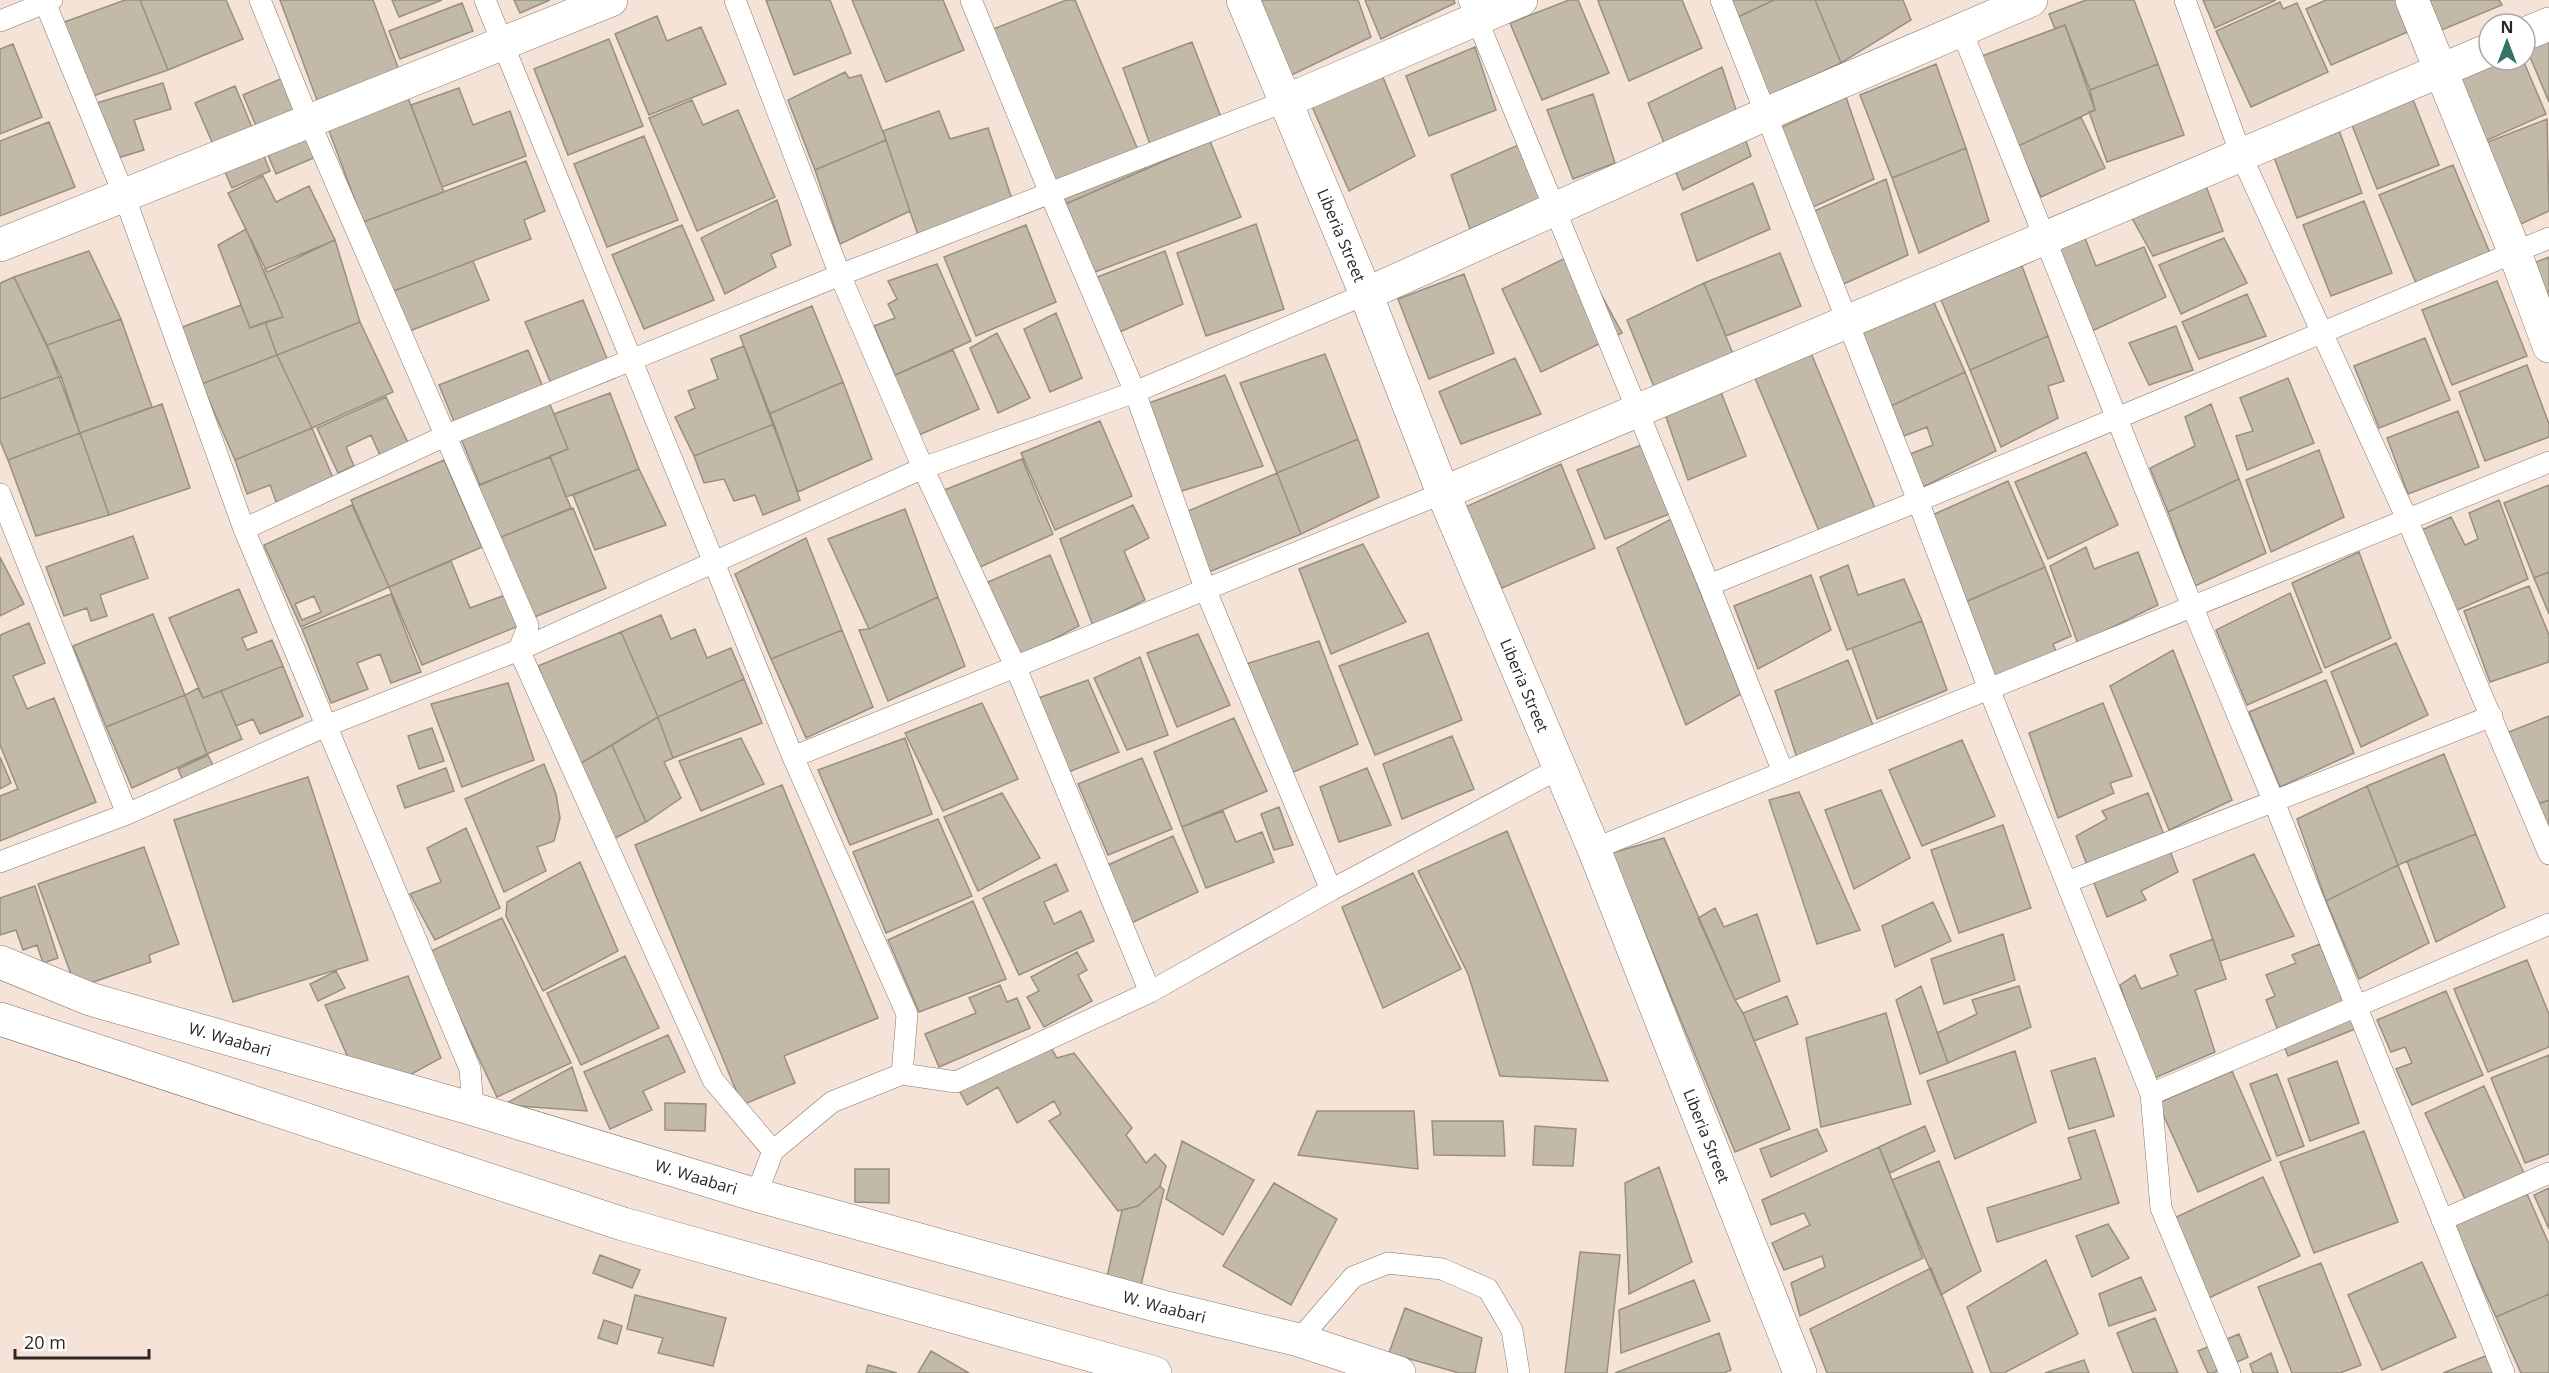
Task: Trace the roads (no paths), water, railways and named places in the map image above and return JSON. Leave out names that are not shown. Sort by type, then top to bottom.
[{"type":"street","points":[[0,245],[611,0]]},
{"type":"street","name":"Liberia Street","points":[[1243,0],[1366,294],[1443,493],[1558,769],[1594,849],[1800,1373]]},
{"type":"street","points":[[1286,101],[1473,9],[1521,0]]},
{"type":"street","points":[[1366,294],[1766,114],[2031,0]]},
{"type":"street","points":[[2412,0],[2515,253],[2549,346]]},
{"type":"street","points":[[1443,493],[2477,55]]},
{"type":"street","name":"W. Waabari","points":[[0,962],[90,999],[473,1109],[756,1195],[1163,1307],[1299,1340],[1399,1373]]},
{"type":"street","points":[[0,1019],[623,1224],[1155,1373]]},
{"type":"lane","points":[[260,0],[309,121],[528,626],[519,650],[713,1080],[773,1151]]},
{"type":"lane","points":[[486,0],[793,757],[907,1014],[902,1074]]},
{"type":"lane","points":[[735,0],[840,275],[923,468],[1016,668],[1150,992]]},
{"type":"lane","points":[[971,0],[1135,392],[1206,591],[1331,890]]},
{"type":"lane","points":[[1721,0],[1989,688],[2151,1094],[2161,1208],[2230,1373]]},
{"type":"lane","points":[[2185,0],[2241,155],[2407,519],[2549,854]]},
{"type":"lane","points":[[0,21],[47,1],[124,195],[244,529],[471,1069],[473,1109]]},
{"type":"lane","points":[[1473,9],[1709,585],[1783,772]]},
{"type":"lane","points":[[1961,29],[2192,606],[2274,802],[2504,1373]]},
{"type":"lane","points":[[244,529],[447,435],[840,275],[1286,101]]},
{"type":"lane","points":[[1709,585],[1918,501],[2549,238]]},
{"type":"lane","points":[[0,861],[127,814],[326,726],[519,650],[715,564],[923,468],[1135,392],[1366,294]]},
{"type":"lane","points":[[1594,849],[2549,462]]},
{"type":"lane","points":[[793,757],[1443,493]]},
{"type":"lane","points":[[0,494],[127,814]]},
{"type":"lane","points":[[2067,882],[2492,717]]},
{"type":"lane","points":[[756,1195],[773,1151],[832,1102],[902,1074],[956,1082],[1150,992],[1331,890],[1558,769]]},
{"type":"lane","points":[[2151,1094],[2549,924]]},
{"type":"lane","points":[[2442,1220],[2549,1173]]},
{"type":"lane","points":[[1299,1340],[1353,1277],[1388,1263],[1442,1269],[1488,1289],[1512,1330],[1519,1373]]}]
